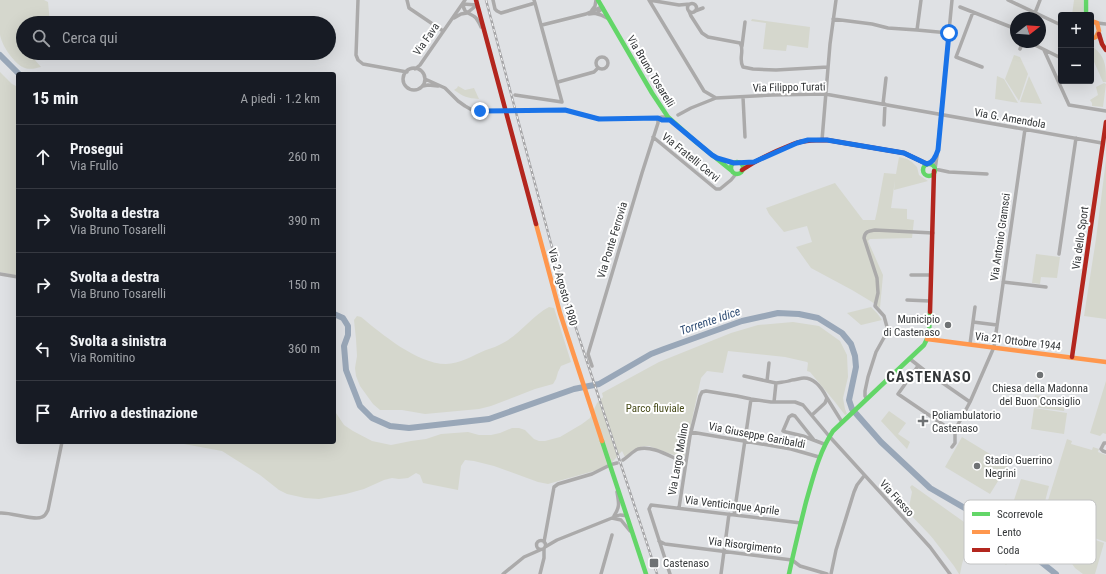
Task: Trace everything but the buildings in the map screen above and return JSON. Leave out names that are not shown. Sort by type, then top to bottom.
[{"type":"street","points":[[358,0],[356,55],[358,60],[363,64],[398,71],[407,72],[415,69],[423,74],[425,79],[423,86]]},
{"type":"street","points":[[407,0],[409,8],[443,31]]},
{"type":"street","name":"Via Fava","points":[[415,69],[421,63],[465,0]]},
{"type":"street","points":[[493,0],[497,11],[501,13],[535,2],[558,82],[562,102],[515,95]]},
{"type":"street","points":[[592,12],[597,0]]},
{"type":"street","name":"Via Bruno Tosarelli","points":[[597,0],[610,20],[646,85],[669,118],[696,142],[734,172]]},
{"type":"street","points":[[649,0],[690,4],[693,3],[696,7],[691,11]]},
{"type":"street","points":[[649,0],[704,91],[716,98]]},
{"type":"street","points":[[822,140],[825,94],[836,0]]},
{"type":"street","points":[[917,30],[921,0]]},
{"type":"street","points":[[789,574],[801,523],[824,444],[829,436],[843,421],[910,359],[924,345],[927,339],[929,329],[933,233],[934,170],[938,150],[952,0]]},
{"type":"street","points":[[1008,0],[1034,12]]},
{"type":"street","points":[[1036,12],[1040,0]]},
{"type":"street","points":[[1086,0],[1087,12]]},
{"type":"street","points":[[477,3],[463,4],[464,9],[467,13],[476,18],[486,37]]},
{"type":"street","name":"Via Fava","points":[[451,19],[467,13],[477,3]]},
{"type":"street","name":"Via 2 Agosto 1980","points":[[477,3],[556,296],[646,574]]},
{"type":"street","points":[[676,3],[691,11]]},
{"type":"street","points":[[690,4],[688,7],[691,11],[690,16],[702,33],[708,37],[740,42],[742,46]]},
{"type":"street","points":[[960,7],[1010,27]]},
{"type":"street","points":[[542,24],[586,14],[603,8]]},
{"type":"street","points":[[592,12],[610,20]]},
{"type":"street","points":[[973,12],[956,57],[982,67]]},
{"type":"street","points":[[1046,18],[1058,24]]},
{"type":"street","points":[[833,19],[872,24],[888,28],[949,33]]},
{"type":"street","points":[[1094,21],[1106,25],[1094,38]]},
{"type":"street","points":[[745,22],[742,46],[742,67],[776,70],[828,67]]},
{"type":"street","points":[[1094,22],[1099,26],[1102,44],[1106,50]]},
{"type":"street","points":[[1094,40],[1102,44]]},
{"type":"street","points":[[1040,48],[1058,57]]},
{"type":"street","points":[[1044,50],[1069,105],[1106,111]]},
{"type":"street","points":[[421,63],[421,72]]},
{"type":"street","points":[[558,82],[594,72],[598,68]]},
{"type":"street","points":[[398,71],[404,77],[405,84],[409,88],[415,90],[428,85],[440,86]]},
{"type":"street","points":[[404,77],[407,72]]},
{"type":"street","points":[[884,125],[886,78]]},
{"type":"street","points":[[425,79],[445,88],[458,101],[472,110],[565,110],[599,119],[658,118],[662,120],[669,118]]},
{"type":"street","name":"Via Filippo Turati","points":[[678,115],[716,98],[825,94],[941,114]]},
{"type":"street","name":"Via Filippo Turati","points":[[743,97],[745,137]]},
{"type":"street","name":"Via Ponte Ferrovia","points":[[592,366],[588,354],[658,118],[662,114],[662,109]]},
{"type":"street","name":"Via G. Amendola","points":[[941,114],[1102,143]]},
{"type":"street","name":"Via dello Sport","points":[[1072,357],[1106,122]]},
{"type":"street","name":"Via Antonio Gramsci","points":[[952,447],[955,443],[955,431],[970,402],[994,347],[1025,129]]},
{"type":"street","name":"Via Fratelli Cervi","points":[[653,137],[716,189],[720,189],[731,180],[734,172]]},
{"type":"street","points":[[1059,254],[1076,138]]},
{"type":"street","points":[[754,162],[734,163],[731,167],[734,172],[740,173],[754,162],[797,143],[808,140],[822,140],[904,153],[933,166],[934,170]]},
{"type":"street","points":[[922,170],[924,166],[935,158],[938,150]]},
{"type":"street","points":[[911,156],[931,181],[934,193]]},
{"type":"street","name":"Via Bruno Tosarelli","points":[[717,158],[734,163]]},
{"type":"street","points":[[740,163],[742,170]]},
{"type":"street","points":[[934,170],[987,174]]},
{"type":"street","points":[[926,175],[931,175],[934,170]]},
{"type":"street","points":[[869,397],[865,396],[868,377],[876,352],[886,334],[887,327],[886,319],[875,306],[878,293],[877,278],[864,238],[865,234],[867,231],[875,230],[933,233]]},
{"type":"street","points":[[0,274],[16,277]]},
{"type":"street","points":[[911,275],[931,275]]},
{"type":"street","points":[[1003,282],[1046,287]]},
{"type":"street","points":[[907,300],[930,301]]},
{"type":"street","points":[[970,344],[974,307]]},
{"type":"street","points":[[973,322],[997,325]]},
{"type":"street","name":"Via 21 Ottobre 1944","points":[[927,339],[1106,362]]},
{"type":"street","points":[[910,359],[970,402]]},
{"type":"street","points":[[766,381],[769,363]]},
{"type":"street","points":[[918,366],[898,394],[955,431]]},
{"type":"street","points":[[744,376],[776,383],[808,378],[814,381],[824,393],[843,421]]},
{"type":"street","points":[[774,402],[776,383]]},
{"type":"street","name":"Via Largo Molino","points":[[679,508],[685,461],[702,392],[706,391],[774,402],[795,402],[803,405],[829,436]]},
{"type":"street","points":[[812,416],[825,403],[827,398]]},
{"type":"street","points":[[734,515],[752,399]]},
{"type":"street","points":[[814,440],[796,416],[792,414],[789,417],[783,431],[824,444]]},
{"type":"street","name":"Via Giuseppe Garibaldi","points":[[691,432],[791,449],[819,457]]},
{"type":"street","name":"Via Fiesso","points":[[829,436],[930,548],[950,574]]},
{"type":"street","points":[[1106,443],[1104,443],[1101,449],[1106,452]]},
{"type":"street","points":[[0,513],[36,518],[43,517],[45,515],[48,510],[62,444]]},
{"type":"street","points":[[623,460],[636,451],[644,448],[685,461]]},
{"type":"street","points":[[540,574],[544,554],[542,549],[543,542],[554,487],[558,484],[592,474],[608,466]]},
{"type":"street","points":[[831,574],[836,550],[854,492],[864,476]]},
{"type":"street","points":[[613,517],[618,511],[619,504],[616,481]]},
{"type":"street","name":"Via Venticinque Aprile","points":[[659,541],[648,509],[650,506],[654,505],[801,523]]},
{"type":"street","points":[[721,574],[729,514]]},
{"type":"street","points":[[530,553],[613,517],[622,515],[627,516]]},
{"type":"street","points":[[619,519],[627,516]]},
{"type":"street","points":[[613,517],[624,523],[634,538]]},
{"type":"street","points":[[601,574],[612,535]]},
{"type":"street","points":[[503,574],[516,562],[530,553],[537,546],[537,543],[557,540]]},
{"type":"street","points":[[659,541],[670,574]]},
{"type":"street","name":"Via Risorgimento","points":[[659,541],[665,544],[792,560],[800,566],[827,574]]},
{"type":"street","points":[[537,546],[542,549]]},
{"type":"green space","points":[[0,0],[44,0],[48,2],[49,16],[16,16],[16,60],[35,60],[41,67],[29,69],[17,63],[3,44],[0,34]]},
{"type":"green space","points":[[1074,0],[1083,0],[1083,12],[1072,12]]},
{"type":"green space","points":[[752,19],[810,27],[808,48],[787,45],[786,51],[763,49],[766,23],[751,21]]},
{"type":"green space","points":[[1094,48],[1103,59],[1106,72],[1106,82],[1103,82],[1094,62]]},
{"type":"green space","points":[[1014,55],[1020,57],[1028,74],[1019,101],[1005,79]]},
{"type":"green space","points":[[0,72],[16,86],[16,276],[0,272]]},
{"type":"green space","points":[[997,76],[1004,79],[1018,103],[995,99]]},
{"type":"green space","points":[[1029,76],[1042,104],[1020,102]]},
{"type":"green space","points":[[1104,83],[1106,84],[1103,107],[1092,106],[1090,100],[1098,95],[1096,87]]},
{"type":"green space","points":[[458,86],[465,90],[474,88],[479,99],[468,98],[460,94],[454,90]]},
{"type":"green space","points":[[899,157],[912,162],[917,167],[919,175],[928,181],[894,190],[895,180],[891,208],[907,209],[907,219],[914,220],[912,238],[870,239],[868,241],[883,275],[880,308],[852,290],[811,268],[796,247],[812,242],[807,226],[784,232],[766,208],[835,183],[863,220],[875,220],[884,173],[896,174]]},
{"type":"green space","points":[[1106,160],[1106,319],[1084,316]]},
{"type":"green space","points":[[1036,254],[1060,257],[1057,278],[1041,277],[1040,284],[1032,283]]},
{"type":"green space","points":[[549,307],[554,308],[571,362],[561,366],[553,384],[479,409],[425,414],[402,410],[380,410],[373,404],[360,386],[356,376],[355,368],[357,356],[354,320],[357,316],[361,317],[400,347],[412,354],[435,363],[451,364],[501,344],[515,335],[537,315]]},
{"type":"green space","points":[[871,307],[882,320],[861,325],[847,313]]},
{"type":"green space","name":"Parco fluviale","points":[[793,322],[819,326],[840,341],[847,355],[848,377],[843,398],[847,414],[845,415],[810,372],[807,371],[807,362],[785,357],[728,351],[723,373],[707,371],[701,378],[684,457],[682,458],[649,446],[641,447],[633,450],[625,457],[622,451],[608,467],[548,484],[538,482],[494,466],[465,460],[461,466],[458,490],[423,483],[420,475],[416,473],[408,478],[392,478],[384,480],[364,489],[346,494],[319,499],[305,498],[287,494],[279,490],[260,475],[222,451],[184,444],[336,444],[336,413],[344,425],[353,431],[372,441],[391,445],[426,439],[441,434],[468,432],[479,435],[491,435],[512,428],[525,430],[534,439],[545,441],[560,437],[590,418],[597,403],[603,397],[602,393],[659,362],[731,333],[758,325]]},
{"type":"green space","points":[[1106,381],[1106,434],[1103,433],[1100,436],[1090,433]]},
{"type":"green space","points":[[1035,395],[1066,399],[1064,411],[1033,407]]},
{"type":"green space","points":[[1034,408],[1067,413],[1064,434],[1031,429]]},
{"type":"green space","points":[[889,411],[906,423],[898,434],[910,442],[907,449],[881,421]]},
{"type":"green space","name":"Stadio Guerrino Negrini","points":[[962,437],[1008,465],[990,494],[945,467]]},
{"type":"green space","points":[[1067,439],[1072,441],[1071,444],[1092,450],[1093,447],[1099,449],[1098,452],[1106,455],[1106,542],[1096,539],[1096,500],[1048,500]]},
{"type":"green space","points":[[1021,479],[1049,486],[1045,500],[1014,500]]},
{"type":"green space","points":[[912,485],[964,522],[964,558],[960,574],[933,538],[908,512],[912,492],[910,487]]},
{"type":"green space","points":[[1096,540],[1104,543],[1095,574],[1083,574],[1072,564],[1096,564]]},
{"type":"waterway","name":"Torrente Idice","points":[[0,55],[17,72]]},
{"type":"waterway","name":"Torrente Idice","points":[[336,315],[343,318],[348,326],[348,335],[344,346],[346,370],[360,406],[372,418],[390,426],[409,428],[489,419],[574,389],[599,384],[651,354],[742,321],[778,313],[799,314],[818,318],[842,333],[851,344],[855,356],[856,367],[849,400],[852,409],[881,442],[930,488],[964,508]]},
{"type":"waterway","name":"Torrente Idice","points":[[1044,564],[1056,574]]},
{"type":"railway","points":[[486,0],[569,307],[657,574]]},
{"type":"traffic: fast","points":[[598,0],[652,93],[668,117],[732,171]]},
{"type":"traffic: fast","points":[[1086,0],[1086,12]]},
{"type":"traffic: fast","points":[[737,162],[741,164],[743,168],[741,172],[737,174],[733,172],[731,168],[733,164],[737,162]]},
{"type":"traffic: fast","points":[[927,164],[931,164],[935,170],[931,176],[927,176],[923,172],[923,168],[927,164]]},
{"type":"traffic: fast","points":[[789,574],[811,484],[820,456],[828,439],[833,431],[924,345],[929,335],[930,312]]},
{"type":"traffic: fast","points":[[602,441],[646,574]]},
{"type":"traffic: slow","points":[[1094,22],[1097,23],[1099,31],[1094,38]]},
{"type":"traffic: slow","points":[[536,224],[560,313],[602,441]]},
{"type":"traffic: slow","points":[[927,339],[1106,362]]},
{"type":"traffic: jam","points":[[476,0],[536,224]]},
{"type":"traffic: jam","points":[[1099,34],[1102,44],[1106,50]]},
{"type":"traffic: jam","points":[[1072,357],[1106,122]]},
{"type":"traffic: jam","points":[[742,170],[766,156],[793,144],[818,140],[827,140],[904,153],[927,164]]},
{"type":"traffic: jam","points":[[930,312],[934,171]]},
{"type":"place","name":"Municipio di Castenaso","points":[[948,325]]},
{"type":"place","name":"Chiesa della Madonna del Buon Consiglio","points":[[1040,375]]},
{"type":"place","name":"Poliambulatorio Castenaso","points":[[923,421]]},
{"type":"place","name":"Stadio Guerrino Negrini","points":[[977,466]]},
{"type":"place","name":"Castenaso","points":[[654,563]]},
{"type":"district","name":"CASTENASO","points":[[929,377]]},
{"type":"route","points":[[480,111],[565,110],[599,119],[658,118],[662,120],[670,120],[712,155],[734,163],[754,162],[793,144],[808,140],[827,140],[904,153],[929,164],[935,158],[938,150],[949,33]]}]
